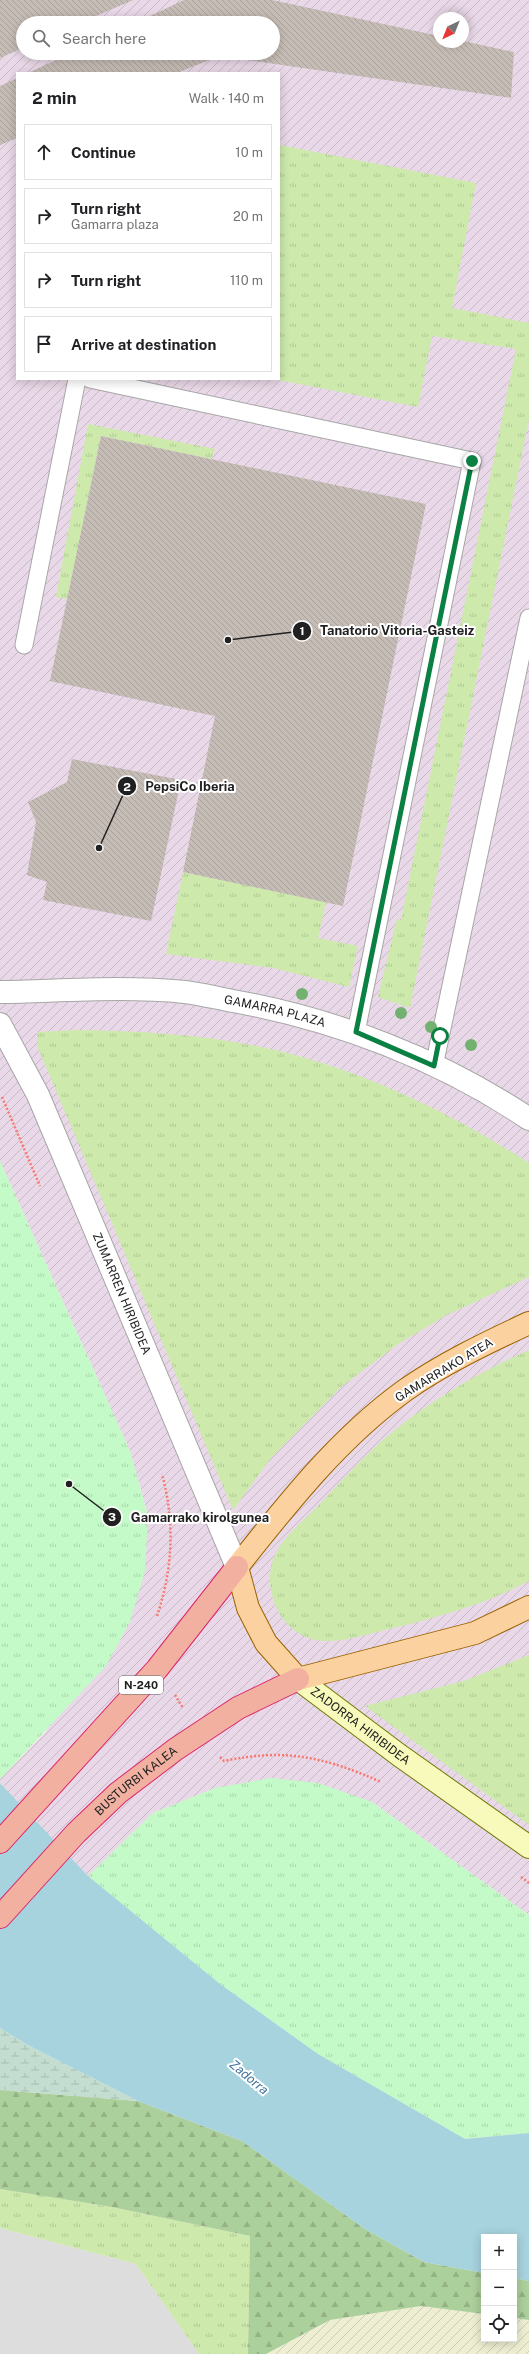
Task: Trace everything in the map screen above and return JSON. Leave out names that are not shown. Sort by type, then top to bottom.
[{"type":"highway","name":"N-240","points":[[0,1842],[168,1656],[237,1567]]},
{"type":"highway","name":"BUSTURBI KALEA","points":[[0,1917],[76,1833],[118,1793],[176,1749],[238,1708],[298,1679]]},
{"type":"main road","name":"GAMARRAKO ATEA","points":[[237,1567],[289,1502],[345,1441],[398,1396],[481,1345],[529,1323]]},
{"type":"main road","name":"ZADORRA HIRIBIDEA","points":[[237,1567],[248,1608],[266,1643],[298,1679],[529,1848]]},
{"type":"main road","points":[[298,1679],[475,1632],[529,1607]]},
{"type":"street","name":"GAMARRA PLAZA","points":[[0,992],[109,990],[185,992],[276,1009],[356,1032],[434,1066],[506,1103],[529,1119]]},
{"type":"street","name":"ZUMARREN HIRIBIDEA","points":[[0,1024],[38,1095],[237,1567]]},
{"type":"lane","points":[[24,645],[77,380]]},
{"type":"lane","points":[[95,380],[472,461],[356,1032]]},
{"type":"lane","points":[[434,1066],[529,618]]},
{"type":"shaded area","points":[[0,0],[529,0],[529,1915],[372,1802],[215,1788],[153,1813],[88,1876],[0,1783],[0,1779],[46,1732],[148,1516],[130,1451],[0,1161]]},
{"type":"shaded area","points":[[0,2228],[136,2264],[199,2354],[0,2354]]},
{"type":"green space","points":[[280,145],[476,183],[452,308],[529,323],[529,419],[410,1008],[378,997],[397,919],[401,920],[516,349],[432,336],[418,407],[278,380],[280,380]]},
{"type":"green space","points":[[88,424],[215,449],[211,459],[101,436],[67,599],[56,597]]},
{"type":"green space","points":[[183,872],[326,902],[318,938],[358,946],[349,987],[273,968],[166,954]]},
{"type":"green space","points":[[78,1030],[145,1032],[189,1036],[234,1042],[292,1054],[363,1077],[432,1108],[465,1125],[529,1163],[529,1277],[447,1315],[398,1344],[341,1387],[271,1458],[233,1510],[38,1048],[37,1032]]},
{"type":"green space","points":[[0,1161],[130,1451],[148,1516],[145,1571],[130,1622],[106,1666],[0,1779]]},
{"type":"green space","points":[[529,1350],[529,1581],[512,1590],[477,1604],[422,1621],[354,1638],[331,1641],[316,1640],[303,1636],[291,1628],[278,1611],[270,1586],[270,1573],[273,1560],[276,1552],[286,1538],[365,1457],[395,1430],[443,1396],[494,1367]]},
{"type":"green space","points":[[529,1655],[529,1825],[365,1706],[464,1681]]},
{"type":"green space","points":[[271,1778],[318,1783],[372,1802],[529,1915],[529,2133],[465,2139],[318,2054],[220,1984],[88,1876],[153,1813],[215,1788]]},
{"type":"green space","points":[[0,2028],[28,2045],[138,2101],[0,2090]]},
{"type":"green space","points":[[0,2090],[138,2101],[242,2141],[365,2229],[424,2262],[481,2272],[481,2314],[421,2306],[330,2320],[266,2354],[248,2354],[250,2236],[112,2207],[0,2189]]},
{"type":"green space","points":[[0,2189],[112,2207],[250,2236],[248,2354],[199,2354],[136,2264],[0,2228]]},
{"type":"green space","points":[[517,2279],[529,2281],[529,2320],[517,2318]]},
{"type":"green space","points":[[421,2306],[481,2314],[481,2342],[517,2342],[517,2318],[529,2320],[529,2354],[266,2354],[330,2320]]},
{"type":"water","name":"Zadorra","points":[[0,1783],[88,1876],[220,1984],[318,2054],[465,2139],[529,2133],[529,2281],[517,2279],[517,2234],[481,2234],[481,2272],[424,2262],[365,2229],[242,2141],[138,2101],[28,2045],[0,2028]]},
{"type":"building","points":[[0,0],[133,0],[96,16],[16,16],[16,51],[0,58]]},
{"type":"building","points":[[184,0],[272,0],[433,35],[433,48],[469,48],[469,42],[514,52],[511,98],[247,60],[280,60],[280,16],[150,16]]},
{"type":"building","points":[[56,60],[209,60],[179,72],[30,72]]},
{"type":"building","points":[[16,78],[16,138],[0,145],[0,86]]},
{"type":"building","points":[[101,436],[426,504],[343,906],[183,872],[215,716],[50,681]]},
{"type":"building","points":[[72,759],[181,780],[151,921],[43,900],[47,882],[27,875],[36,822],[28,802],[67,782]]},
{"type":"place","name":"Tanatorio Vitoria-Gasteiz","points":[[228,640]]},
{"type":"place","name":"PepsiCo Iberia","points":[[99,848]]},
{"type":"place","name":"Gamarrako kirolgunea","points":[[69,1484]]},
{"type":"route","points":[[440,1036],[434,1066],[356,1032],[472,461]]}]
